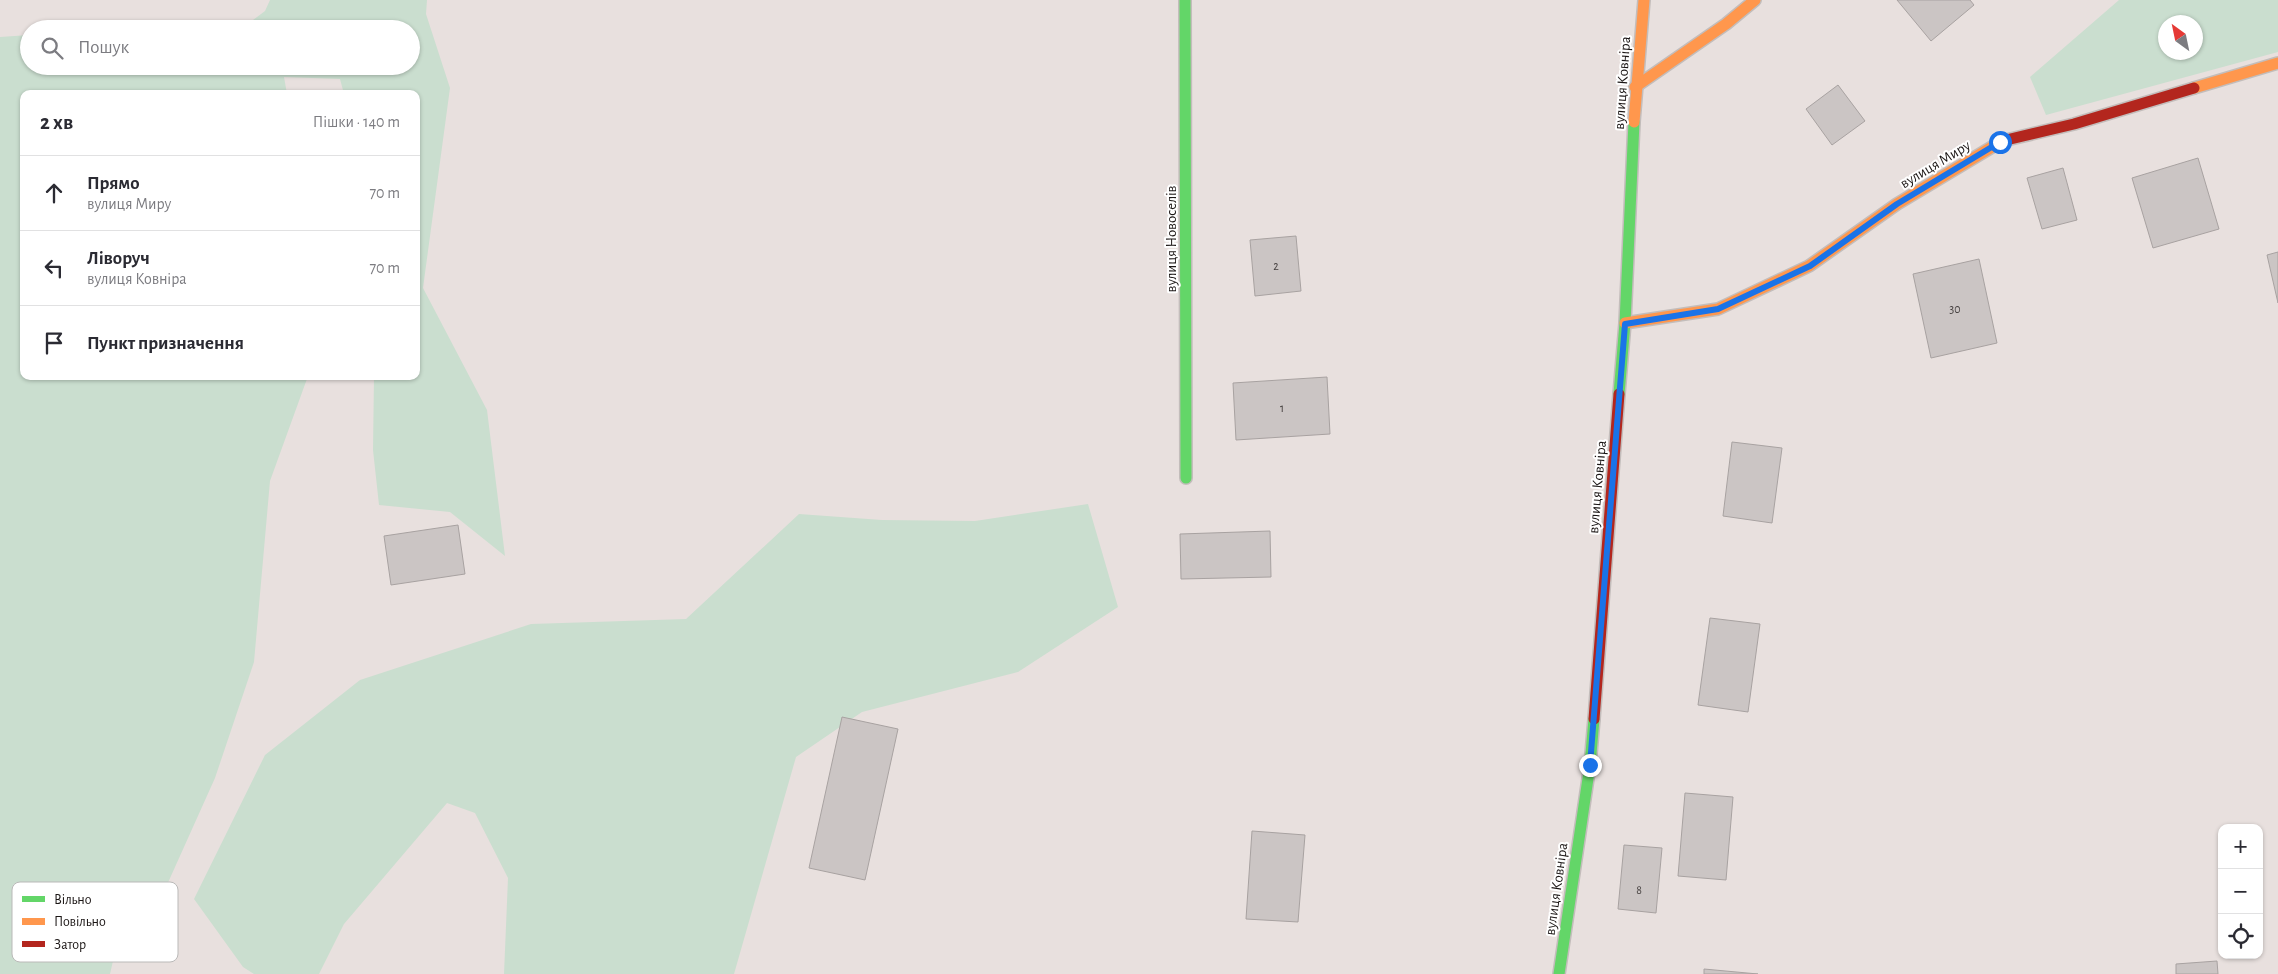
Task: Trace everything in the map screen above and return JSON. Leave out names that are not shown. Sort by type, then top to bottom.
[{"type":"street","name":"вулиця Новоселів","points":[[1185,0],[1186,478]]},
{"type":"street","name":"вулиця Ковніра","points":[[1559,974],[1590,765],[1625,324],[1635,87],[1644,0]]},
{"type":"street","points":[[1635,87],[1726,24],[1755,0]]},
{"type":"street","name":"вулиця Миру","points":[[1625,324],[1718,309],[1810,266],[1897,204],[2000,142],[2074,124],[2278,63]]},
{"type":"green space","points":[[270,0],[427,0],[426,14],[450,88],[423,288],[487,410],[505,556],[450,512],[379,505],[373,450],[374,380],[420,380],[420,90],[343,90],[340,79],[284,77],[286,90],[20,90],[20,380],[307,380],[270,481],[254,662],[215,778],[168,882],[12,882],[12,962],[113,962],[110,974],[0,974],[0,37],[20,36],[20,75],[420,75],[420,20],[253,20],[265,11]]},
{"type":"green space","points":[[2119,0],[2278,0],[2278,52],[2046,115],[2030,77]]},
{"type":"green space","points":[[1088,504],[1118,607],[1018,672],[862,712],[796,757],[734,974],[504,974],[508,878],[475,813],[447,803],[344,924],[319,974],[254,974],[243,967],[194,899],[265,755],[360,680],[531,624],[686,619],[799,514],[882,520],[975,521]]},
{"type":"building","points":[[1897,0],[1970,0],[1974,5],[1931,41]]},
{"type":"building","points":[[1838,85],[1865,121],[1832,145],[1806,109]]},
{"type":"building","points":[[2198,158],[2219,229],[2153,248],[2132,178]]},
{"type":"building","points":[[2063,168],[2077,220],[2042,229],[2027,178]]},
{"type":"building","points":[[1296,236],[1301,291],[1255,296],[1250,240]]},
{"type":"building","points":[[2278,252],[2278,303],[2267,255]]},
{"type":"building","points":[[1979,259],[1997,343],[1931,358],[1913,274]]},
{"type":"building","points":[[1327,377],[1330,434],[1236,440],[1233,383]]},
{"type":"building","points":[[1732,442],[1782,448],[1772,523],[1723,516]]},
{"type":"building","points":[[458,525],[465,574],[391,585],[384,536]]},
{"type":"building","points":[[1270,531],[1271,577],[1181,579],[1180,534]]},
{"type":"building","points":[[1710,618],[1760,624],[1748,712],[1698,705]]},
{"type":"building","points":[[842,717],[898,729],[865,880],[809,868]]},
{"type":"building","points":[[1685,793],[1733,797],[1726,880],[1678,876]]},
{"type":"building","points":[[1252,831],[1305,835],[1298,922],[1246,919]]},
{"type":"building","points":[[1624,845],[1662,848],[1656,913],[1618,909]]},
{"type":"building","points":[[2217,961],[2218,974],[2176,974],[2176,964]]},
{"type":"building","points":[[1704,969],[1758,974],[1704,974]]},
{"type":"traffic: fast","points":[[1185,0],[1186,478]]},
{"type":"traffic: fast","points":[[1619,394],[1625,323],[1634,122]]},
{"type":"traffic: fast","points":[[1559,974],[1590,765],[1594,719]]},
{"type":"traffic: slow","points":[[1634,122],[1644,0]]},
{"type":"traffic: slow","points":[[1635,87],[1726,24],[1755,0]]},
{"type":"traffic: slow","points":[[2194,88],[2278,63]]},
{"type":"traffic: slow","points":[[1625,323],[1718,309],[1809,266],[1897,204],[2002,141]]},
{"type":"traffic: jam","points":[[2002,141],[2074,124],[2194,88]]},
{"type":"traffic: jam","points":[[1594,719],[1619,394]]},
{"type":"route","points":[[1590,765],[1625,324],[1718,309],[1810,266],[1897,204],[2000,142]]}]
